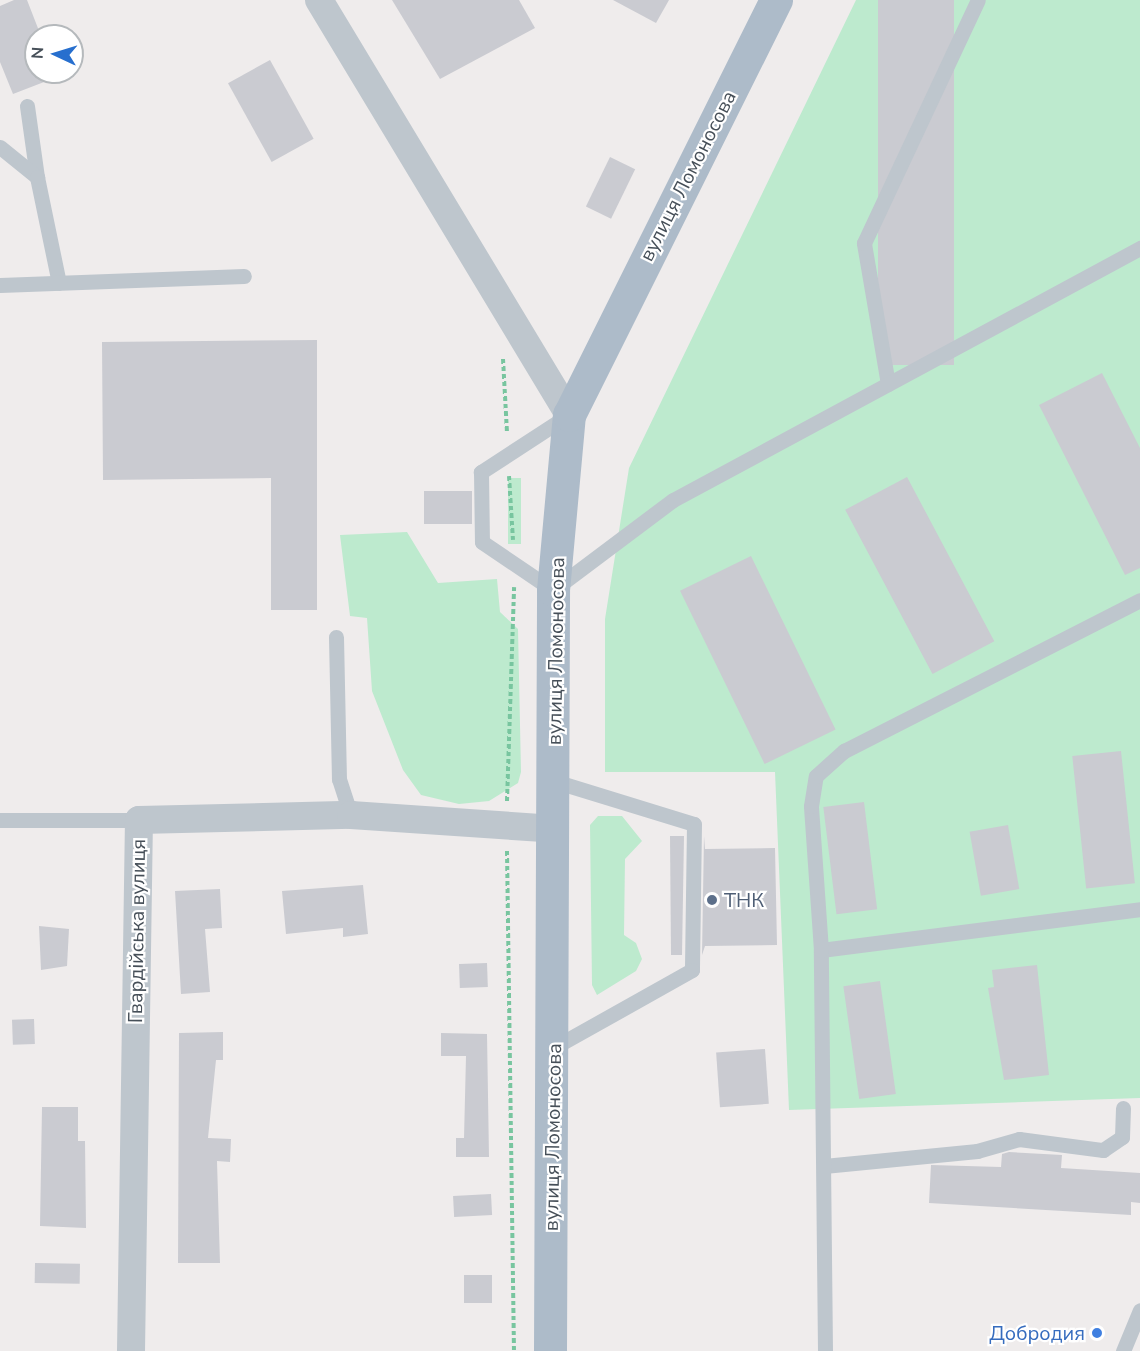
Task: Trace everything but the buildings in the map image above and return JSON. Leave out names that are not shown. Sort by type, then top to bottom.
[{"type":"main road","name":"вулиця Ломоносова","points":[[550,1351],[555,1047],[553,590],[568,415],[776,0]]},
{"type":"street","points":[[320,0],[568,415]]},
{"type":"street","name":"Гвардійська вулиця","points":[[131,1351],[139,820],[351,815],[555,829]]},
{"type":"lane","points":[[888,384],[864,243],[978,0]]},
{"type":"lane","points":[[27,106],[38,177],[59,283]]},
{"type":"lane","points":[[0,147],[38,177]]},
{"type":"lane","points":[[568,415],[480,472],[482,542],[553,590],[673,500],[1140,248]]},
{"type":"lane","points":[[0,285],[244,276]]},
{"type":"lane","points":[[825,1351],[821,950],[811,806],[816,776],[844,751],[1140,600]]},
{"type":"lane","points":[[336,637],[339,779],[351,815]]},
{"type":"lane","points":[[554,781],[694,824],[692,970],[555,1047]]},
{"type":"lane","points":[[0,820],[139,820]]},
{"type":"lane","points":[[821,950],[1140,909]]},
{"type":"lane","points":[[824,1166],[977,1151],[1019,1139],[1103,1150],[1122,1137],[1123,1108]]},
{"type":"lane","points":[[1123,1351],[1140,1311]]},
{"type":"path","points":[[506,826],[514,1351]]},
{"type":"green space","points":[[856,0],[1140,0],[1140,1098],[789,1110],[775,772],[605,772],[605,619],[629,468]]},
{"type":"green space","points":[[508,478],[521,478],[521,544],[508,544]]},
{"type":"green space","points":[[407,532],[438,583],[497,579],[500,612],[518,629],[521,772],[518,783],[489,801],[459,804],[421,795],[403,770],[372,691],[367,618],[350,616],[340,535]]},
{"type":"green space","points":[[598,816],[622,816],[642,841],[625,859],[624,935],[636,943],[642,959],[636,971],[597,995],[592,985],[590,825]]},
{"type":"place","name":"ТНК","points":[[712,900]]},
{"type":"place","name":"Добродия","points":[[1097,1333]]}]
